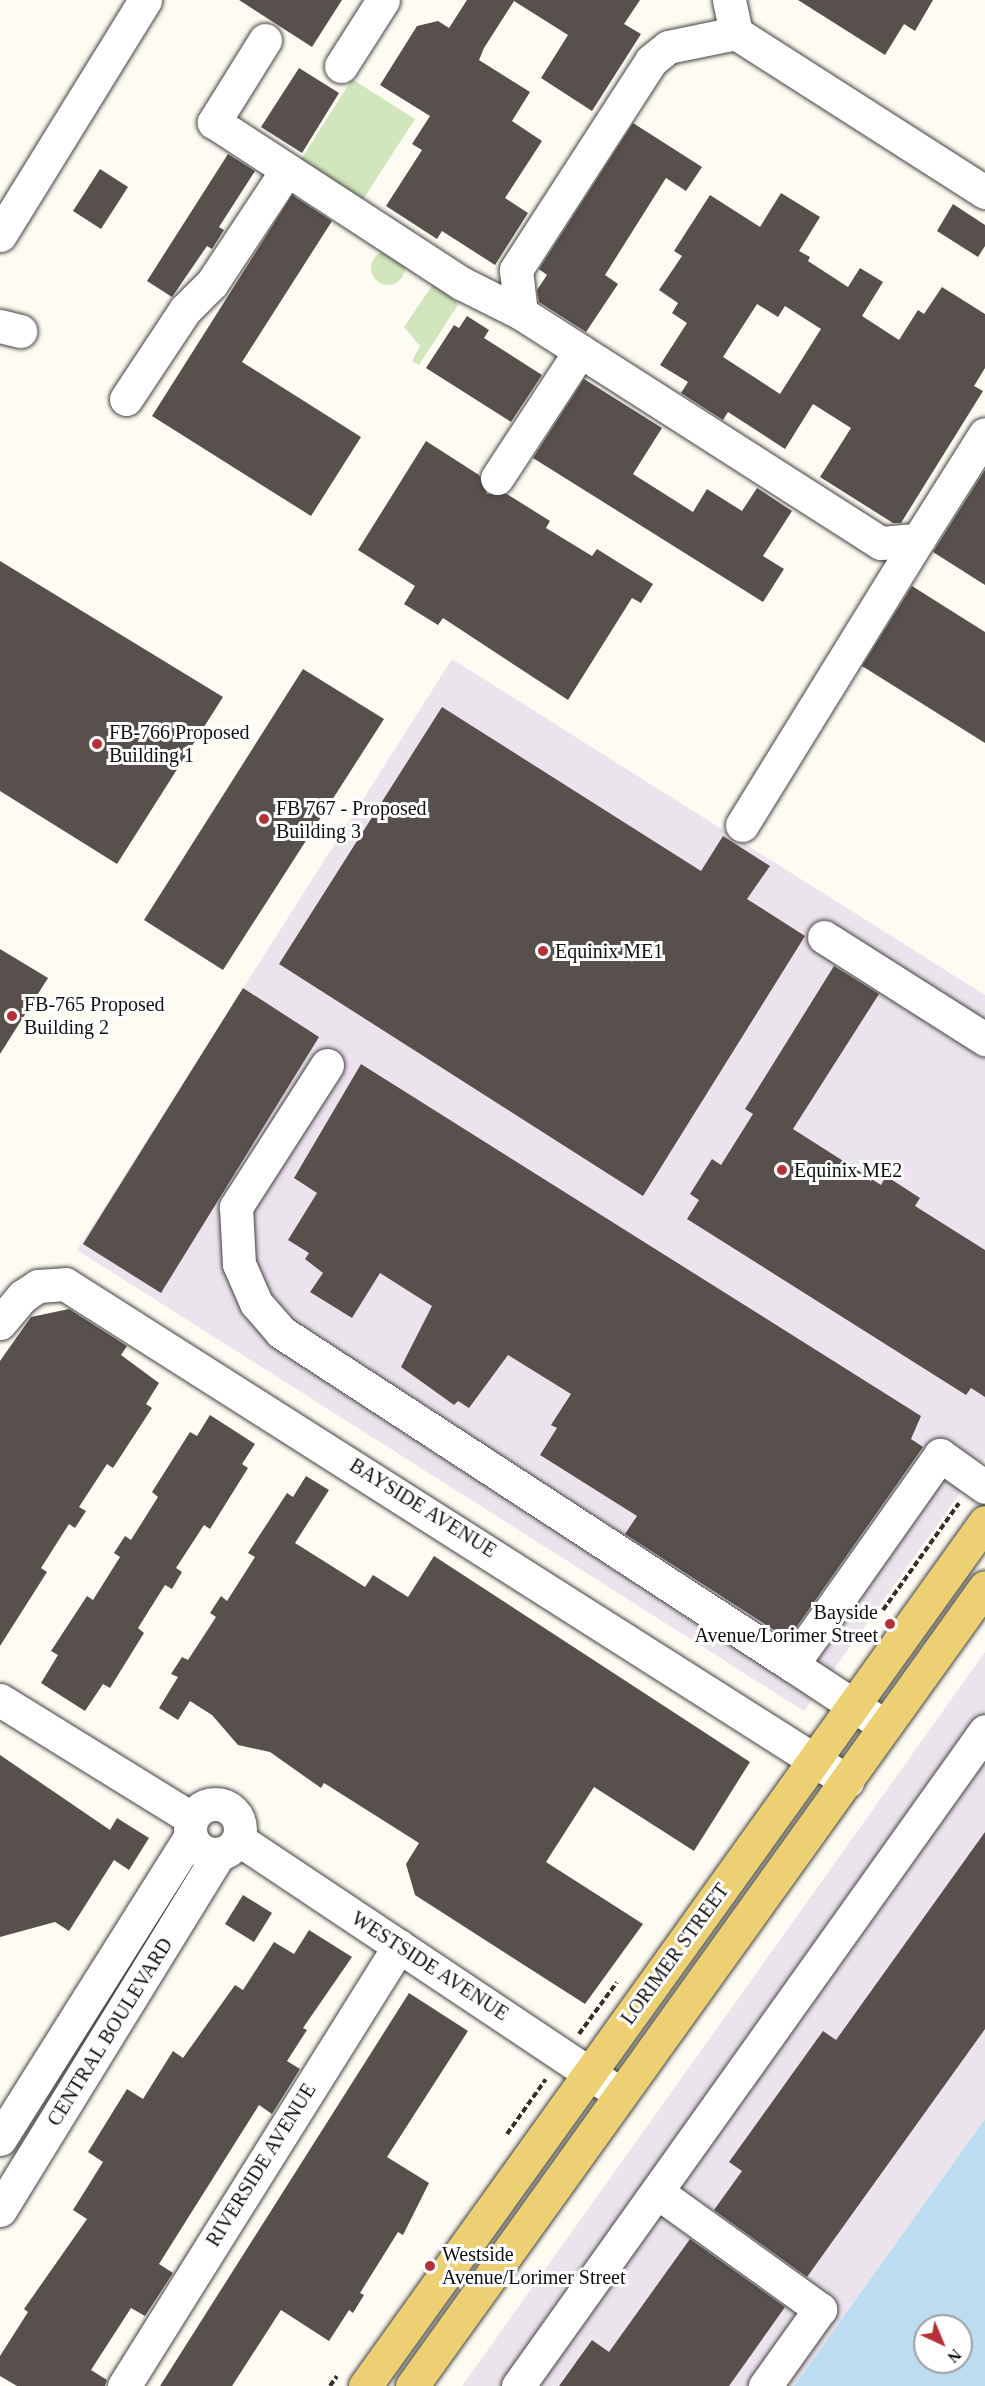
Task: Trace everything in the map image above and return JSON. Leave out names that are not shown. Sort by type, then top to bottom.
[{"type":"main road","name":"LORIMER STREET","points":[[365,2386],[985,1521]]},
{"type":"main road","name":"LORIMER STREET","points":[[412,2386],[885,1726],[984,1592]]},
{"type":"lane","points":[[0,235],[145,0]]},
{"type":"lane","points":[[341,66],[383,0]]},
{"type":"lane","points":[[729,0],[736,33]]},
{"type":"lane","points":[[522,313],[516,270],[644,69],[668,47],[736,33],[985,192]]},
{"type":"lane","points":[[266,40],[214,122],[461,283],[522,313],[881,543],[918,540]]},
{"type":"lane","points":[[126,399],[185,310],[213,284],[286,171]]},
{"type":"lane","points":[[497,478],[580,351]]},
{"type":"lane","points":[[742,825],[985,435]]},
{"type":"lane","points":[[824,937],[985,1039]]},
{"type":"lane","points":[[327,1065],[236,1207],[239,1264],[256,1303],[281,1332],[885,1726]]},
{"type":"lane","name":"BAYSIDE AVENUE","points":[[0,1323],[22,1296],[38,1286],[65,1284],[847,1781]]},
{"type":"lane","points":[[792,1665],[940,1455],[985,1487]]},
{"type":"lane","points":[[949,1571],[984,1592]]},
{"type":"lane","points":[[0,1700],[191,1828],[198,1849],[229,1847],[236,1814],[221,1804],[204,1806],[191,1828]]},
{"type":"lane","points":[[518,2386],[985,1731]]},
{"type":"lane","name":"CENTRAL BOULEVARD","points":[[0,2139],[70,2029],[191,1828]]},
{"type":"lane","name":"CENTRAL BOULEVARD","points":[[0,2210],[99,2049],[229,1847]]},
{"type":"lane","name":"WESTSIDE AVENUE","points":[[229,1847],[399,1946],[621,2094]]},
{"type":"lane","name":"RIVERSIDE AVENUE","points":[[123,2386],[399,1946]]},
{"type":"lane","points":[[70,2029],[99,2049]]},
{"type":"lane","points":[[657,2192],[820,2309],[765,2386]]},
{"type":"shaded area","points":[[452,659],[985,995],[985,1458],[804,1711],[77,1250]]},
{"type":"shaded area","points":[[985,1652],[985,2119],[794,2386],[462,2386]]},
{"type":"green space","points":[[352,79],[415,119],[362,201],[300,161]]},
{"type":"green space","points":[[388,251],[400,256],[405,268],[400,280],[388,285],[376,280],[371,268],[376,256]]},
{"type":"green space","points":[[433,284],[451,295],[458,305],[419,365],[412,361],[420,346],[404,327]]},
{"type":"water","points":[[985,2119],[985,2386],[794,2386]]},
{"type":"building","points":[[239,0],[342,0],[312,47]]},
{"type":"building","points":[[467,0],[640,0],[624,24],[641,34],[592,111],[541,78],[568,35],[514,1],[484,48],[479,60],[530,92],[512,121],[542,141],[505,198],[528,213],[495,265],[442,231],[437,239],[386,206],[422,150],[412,144],[430,116],[380,85],[417,26],[438,21],[449,28]]},
{"type":"building","points":[[798,0],[933,0],[915,31],[904,24],[885,55]]},
{"type":"building","points":[[299,68],[339,93],[302,153],[261,127]]},
{"type":"building","points":[[633,123],[702,167],[686,191],[666,178],[605,275],[618,284],[586,332],[539,302],[537,290],[547,275],[539,269]]},
{"type":"building","points":[[228,154],[255,171],[219,227],[224,230],[212,249],[207,246],[172,297],[147,281]]},
{"type":"building","points":[[100,169],[128,187],[101,229],[73,211]]},
{"type":"building","points":[[781,193],[820,217],[799,251],[810,257],[808,261],[848,287],[860,268],[883,282],[862,316],[899,340],[918,310],[924,314],[942,287],[985,314],[985,368],[974,386],[983,391],[901,523],[893,523],[820,477],[851,428],[813,404],[785,449],[728,412],[723,420],[681,393],[688,382],[660,365],[687,323],[672,313],[678,303],[659,290],[682,256],[674,251],[710,195],[760,227]],"holes":[[[757,304],[778,317],[785,306],[821,329],[780,394],[723,357]]]},
{"type":"building","points":[[292,195],[332,221],[242,362],[361,437],[311,516],[152,416]]},
{"type":"building","points":[[953,204],[985,225],[985,246],[978,257],[937,231]]},
{"type":"building","points":[[467,316],[489,330],[484,338],[542,375],[511,422],[426,368],[454,325],[459,328]]},
{"type":"building","points":[[584,379],[662,428],[633,474],[693,512],[707,489],[742,511],[757,488],[792,511],[763,556],[784,569],[763,602],[533,458]]},
{"type":"building","points":[[426,441],[479,475],[487,494],[507,494],[550,521],[546,528],[592,556],[597,549],[653,584],[641,603],[632,598],[568,700],[443,618],[438,625],[404,604],[415,586],[358,550]]},
{"type":"building","points":[[985,470],[985,585],[933,552]]},
{"type":"building","name":"FB-766 Proposed Building 1","points":[[0,561],[223,697],[117,864],[0,791]]},
{"type":"building","points":[[912,586],[985,632],[985,743],[862,666]]},
{"type":"building","name":"FB 767 - Proposed Building 3","points":[[303,669],[384,719],[223,970],[144,920]]},
{"type":"building","name":"Equinix ME1","points":[[442,707],[701,871],[723,836],[770,866],[747,899],[805,936],[643,1196],[279,964]]},
{"type":"building","name":"FB-765 Proposed Building 2","points":[[0,949],[48,978],[0,1054]]},
{"type":"building","name":"Equinix ME2","points":[[834,966],[879,994],[793,1129],[881,1185],[886,1176],[920,1198],[915,1206],[985,1250],[985,1397],[971,1388],[966,1395],[687,1219],[699,1200],[690,1194],[712,1159],[721,1165],[753,1114],[745,1109]]},
{"type":"building","points":[[243,988],[319,1037],[161,1293],[83,1244]]},
{"type":"building","points":[[361,1064],[921,1416],[911,1439],[923,1447],[788,1639],[625,1534],[637,1516],[540,1455],[557,1428],[551,1425],[571,1394],[508,1355],[469,1408],[458,1401],[454,1405],[401,1367],[432,1306],[380,1273],[352,1318],[310,1292],[323,1273],[305,1259],[309,1253],[288,1240],[317,1193],[294,1178]]},
{"type":"building","points":[[69,1309],[127,1346],[121,1355],[159,1383],[146,1404],[152,1408],[113,1468],[107,1464],[79,1507],[86,1511],[75,1528],[69,1524],[41,1568],[47,1572],[0,1646],[0,1361],[31,1317]]},
{"type":"building","points":[[210,1415],[255,1444],[242,1464],[248,1468],[210,1529],[204,1525],[176,1568],[182,1572],[172,1589],[165,1585],[138,1628],[144,1633],[110,1688],[103,1684],[85,1711],[41,1683],[58,1655],[51,1651],[87,1596],[93,1600],[120,1557],[114,1553],[125,1536],[131,1540],[158,1497],[152,1492],[190,1432],[197,1436]]},
{"type":"building","points":[[306,1476],[329,1490],[295,1543],[365,1587],[373,1575],[408,1597],[434,1556],[750,1762],[694,1851],[594,1787],[546,1862],[643,1924],[585,2004],[415,1895],[406,1864],[419,1843],[324,1783],[321,1788],[270,1752],[238,1745],[212,1715],[190,1701],[178,1720],[159,1708],[178,1677],[171,1674],[182,1657],[188,1660],[216,1617],[210,1613],[221,1596],[227,1601],[255,1557],[248,1553],[287,1493],[293,1497]]},
{"type":"building","points":[[0,1755],[110,1830],[117,1818],[149,1838],[129,1870],[114,1860],[69,1931],[55,1922],[0,1937]]},
{"type":"building","points":[[985,1832],[985,2029],[807,2277],[714,2210],[742,2171],[729,2162],[823,2031],[836,2040]]},
{"type":"building","points":[[243,1895],[272,1913],[254,1942],[225,1924]]},
{"type":"building","points":[[309,1930],[352,1957],[303,2028],[307,2030],[287,2061],[300,2069],[272,2114],[259,2105],[159,2264],[173,2273],[145,2316],[131,2308],[91,2370],[107,2380],[105,2386],[17,2386],[0,2376],[0,2356],[28,2312],[24,2309],[87,2219],[73,2210],[103,2162],[88,2152],[127,2089],[143,2099],[173,2051],[183,2058],[235,1985],[243,1990],[274,1942],[294,1954]]},
{"type":"building","points":[[409,1993],[468,2031],[387,2157],[429,2183],[403,2235],[398,2232],[360,2293],[364,2295],[353,2313],[349,2310],[329,2341],[281,2310],[232,2386],[160,2386]]},
{"type":"building","points":[[690,2239],[785,2307],[729,2386],[559,2386],[592,2340],[609,2352]]},
{"type":"place","name":"FB-766 Proposed Building 1","points":[[97,744]]},
{"type":"place","name":"FB 767 - Proposed Building 3","points":[[264,819]]},
{"type":"place","name":"Equinix ME1","points":[[543,951]]},
{"type":"place","name":"FB-765 Proposed Building 2","points":[[12,1016]]},
{"type":"place","name":"Equinix ME2","points":[[782,1170]]},
{"type":"place","name":"Bayside Avenue/Lorimer Street","points":[[890,1624]]},
{"type":"place","name":"Westside Avenue/Lorimer Street","points":[[430,2266]]}]
